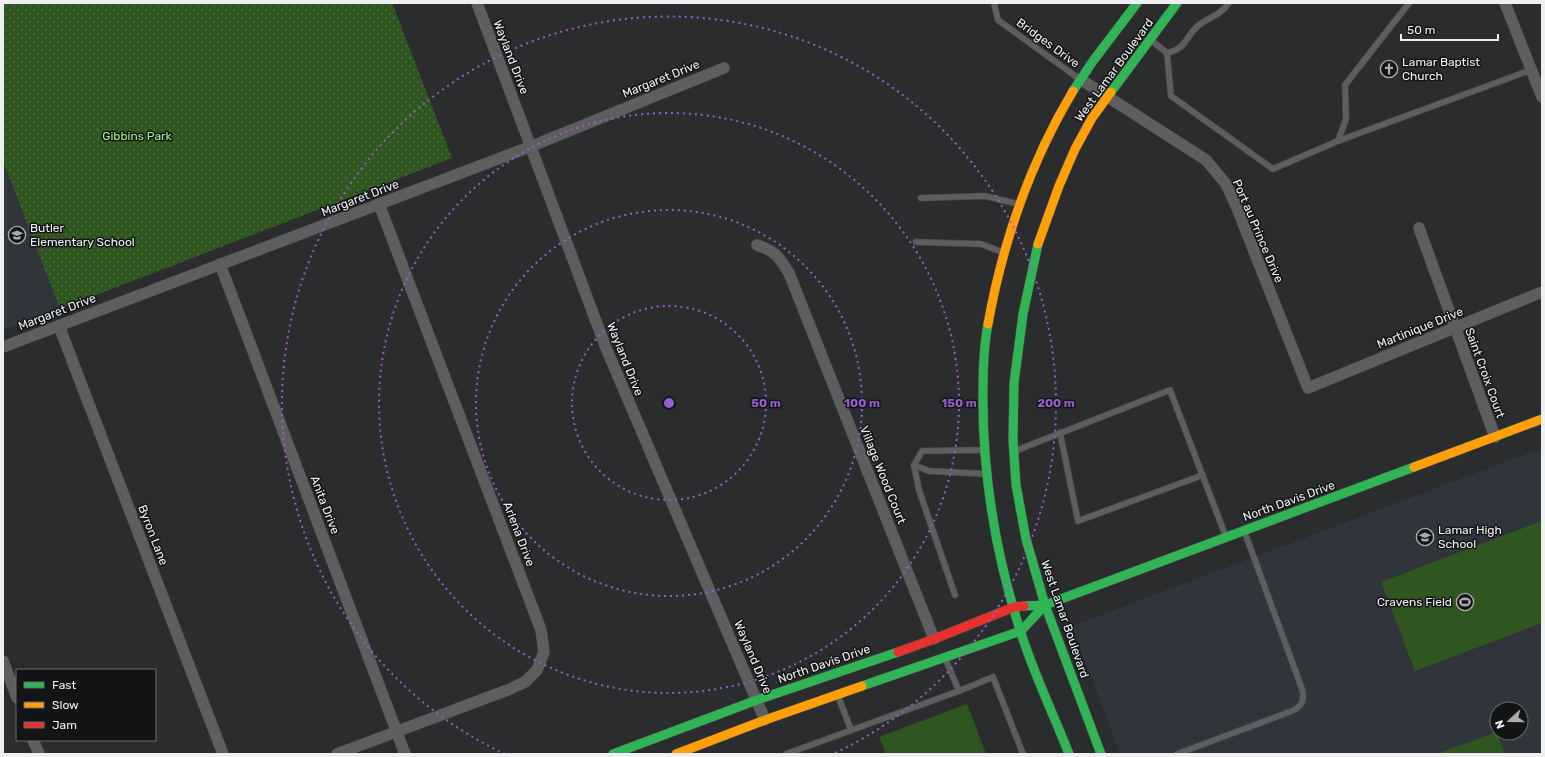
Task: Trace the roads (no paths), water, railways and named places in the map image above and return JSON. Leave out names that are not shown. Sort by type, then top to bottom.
[{"type":"main road","name":"West Lamar Boulevard","points":[[1069,754],[1021,631],[998,545],[985,450],[982,403],[986,334],[998,274],[1018,204],[1040,153],[1080,79],[1137,3]]},
{"type":"main road","name":"West Lamar Boulevard","points":[[1101,754],[1045,605],[1026,539],[1016,485],[1014,451],[1014,383],[1023,314],[1040,239],[1059,186],[1075,148],[1106,97],[1177,3]]},
{"type":"main road","name":"North Davis Drive","points":[[614,754],[757,700],[934,638],[1014,607],[1045,605],[1542,420]]},
{"type":"main road","name":"North Davis Drive","points":[[676,754],[696,750],[765,720],[1021,631],[1045,605]]},
{"type":"street","name":"Wayland Drive","points":[[477,3],[532,146],[606,348],[765,720]]},
{"type":"street","points":[[1507,4],[1542,97]]},
{"type":"street","name":"Margaret Drive","points":[[3,346],[532,146],[724,68]]},
{"type":"street","name":"Port au Prince Drive","points":[[1080,79],[1206,160],[1226,184],[1238,208],[1308,388]]},
{"type":"street","name":"Arlena Drive","points":[[337,754],[525,682],[537,670],[544,652],[541,630],[379,204]]},
{"type":"street","name":"Saint Croix Court","points":[[1419,228],[1495,437]]},
{"type":"street","name":"Village Wood Court","points":[[757,245],[771,250],[776,254],[789,273],[934,638]]},
{"type":"street","name":"Anita Drive","points":[[220,264],[405,754]]},
{"type":"street","name":"Martinique Drive","points":[[1308,388],[1542,292]]},
{"type":"street","name":"Byron Lane","points":[[59,326],[223,754]]},
{"type":"street","points":[[3,661],[16,695]]},
{"type":"street","points":[[33,741],[39,754]]},
{"type":"lane","name":"Bridges Drive","points":[[994,3],[998,20],[1080,79]]},
{"type":"lane","points":[[1167,53],[1178,50],[1198,26],[1222,12],[1229,3]]},
{"type":"lane","points":[[1338,141],[1346,119],[1345,85],[1409,3]]},
{"type":"lane","points":[[1150,39],[1167,53],[1171,96],[1273,168],[1338,141],[1531,70]]},
{"type":"lane","points":[[922,198],[985,196],[1018,204]]},
{"type":"lane","points":[[916,242],[981,244],[1004,253]]},
{"type":"lane","points":[[1014,451],[1170,390],[1226,537]]},
{"type":"lane","points":[[1060,433],[1078,521],[1203,475]]},
{"type":"lane","points":[[955,595],[919,490],[914,465],[922,451],[985,450]]},
{"type":"lane","points":[[914,465],[929,471],[988,474]]},
{"type":"lane","points":[[1177,754],[1292,712],[1301,705],[1304,700],[1302,689],[1244,530]]},
{"type":"lane","points":[[945,658],[959,691]]},
{"type":"lane","points":[[786,754],[959,691],[993,677],[1023,754]]},
{"type":"lane","points":[[838,695],[851,730]]},
{"type":"place","name":"Lamar Baptist Church","points":[[1389,69]]},
{"type":"place","name":"Butler Elementary School","points":[[17,235]]},
{"type":"place","name":"Lamar High School","points":[[1425,537]]},
{"type":"place","name":"Cravens Field","points":[[1465,602]]},
{"type":"park label","name":"Gibbins Park","points":[[137,136]]}]
